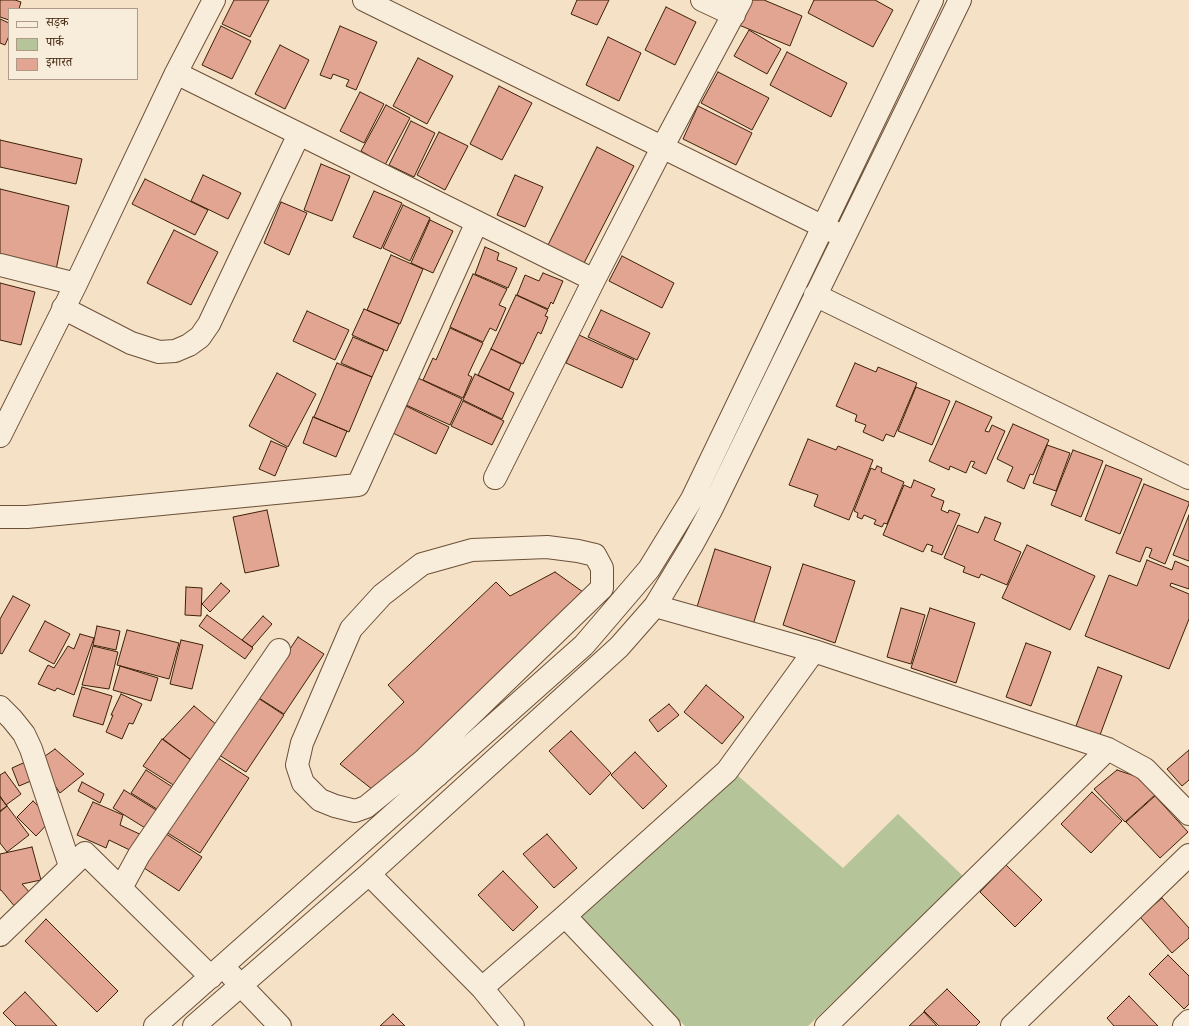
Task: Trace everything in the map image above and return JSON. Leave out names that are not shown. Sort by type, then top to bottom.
[{"type":"street","points":[[0,436],[76,284],[176,73],[214,0]]},
{"type":"street","points":[[364,0],[844,238]]},
{"type":"street","points":[[495,478],[594,280],[662,148],[737,8],[702,0]]},
{"type":"street","points":[[155,1026],[217,971],[430,768],[602,588],[602,568],[595,555],[578,551],[547,547],[472,550],[422,564],[382,595],[351,629],[332,670],[302,743],[297,764],[303,783],[320,800],[335,806],[355,811],[366,808],[430,768],[584,645],[649,570],[692,499],[932,0]]},
{"type":"street","points":[[194,1026],[369,874],[619,647],[655,606],[692,545],[711,510],[960,0]]},
{"type":"street","points":[[176,73],[594,280]]},
{"type":"street","points":[[63,308],[131,344],[148,350],[159,352],[189,346],[200,337],[210,324],[300,134]]},
{"type":"street","points":[[0,518],[35,516],[358,485],[477,222]]},
{"type":"street","points":[[0,264],[76,284]]},
{"type":"street","points":[[815,295],[1189,478]]},
{"type":"street","points":[[671,534],[692,545]]},
{"type":"street","points":[[655,606],[814,652],[1108,749],[1145,769],[1189,814]]},
{"type":"street","points":[[121,888],[139,855],[280,650]]},
{"type":"street","points":[[482,988],[727,771],[814,652]]},
{"type":"street","points":[[0,707],[24,734],[70,866]]},
{"type":"street","points":[[826,1026],[1108,749]]},
{"type":"street","points":[[0,935],[85,853],[121,888],[217,971],[241,985],[280,1026]]},
{"type":"street","points":[[1012,1026],[1189,855]]},
{"type":"street","points":[[369,874],[482,988],[513,1026]]},
{"type":"street","points":[[565,916],[669,1026]]},
{"type":"street","points":[[1184,1026],[1189,1021]]},
{"type":"green space","points":[[736,774],[843,868],[898,814],[964,877],[808,1026],[685,1026],[579,919]]},
{"type":"building","points":[[0,0],[15,0],[21,2],[19,8],[8,8],[8,20],[0,17]]},
{"type":"building","points":[[234,0],[269,0],[250,37],[222,24]]},
{"type":"building","points":[[577,0],[609,0],[597,25],[571,14]]},
{"type":"building","points":[[744,0],[764,0],[802,16],[790,46],[734,23]]},
{"type":"building","points":[[814,0],[875,0],[893,10],[873,47],[808,13]]},
{"type":"building","points":[[666,7],[696,22],[675,65],[645,50]]},
{"type":"building","points":[[0,19],[8,23],[8,38],[5,45],[0,43]]},
{"type":"building","points":[[221,26],[251,41],[232,79],[202,65]]},
{"type":"building","points":[[340,26],[377,42],[356,90],[346,86],[349,80],[333,74],[331,79],[320,75]]},
{"type":"building","points":[[749,30],[781,49],[767,74],[734,56]]},
{"type":"building","points":[[608,37],[641,53],[619,101],[586,85]]},
{"type":"building","points":[[280,45],[309,60],[285,109],[255,94]]},
{"type":"building","points":[[787,52],[847,83],[831,117],[770,85]]},
{"type":"building","points":[[418,58],[453,76],[427,124],[393,106]]},
{"type":"building","points":[[718,72],[769,98],[752,130],[701,103]]},
{"type":"building","points":[[499,86],[532,103],[502,160],[470,144]]},
{"type":"building","points":[[360,92],[384,104],[364,143],[340,131]]},
{"type":"building","points":[[386,105],[410,118],[385,165],[361,151]]},
{"type":"building","points":[[698,106],[752,133],[736,165],[683,139]]},
{"type":"building","points":[[411,121],[435,133],[414,177],[389,165]]},
{"type":"building","points":[[439,132],[468,146],[445,190],[417,175]]},
{"type":"building","points":[[0,140],[82,159],[76,184],[0,167]]},
{"type":"building","points":[[597,147],[634,166],[584,263],[548,245]]},
{"type":"building","points":[[321,164],[350,176],[332,221],[304,210]]},
{"type":"building","points":[[203,175],[241,193],[228,219],[191,201]]},
{"type":"building","points":[[515,175],[543,187],[525,227],[497,215]]},
{"type":"building","points":[[145,179],[208,210],[195,235],[132,204]]},
{"type":"building","points":[[0,189],[69,206],[56,270],[0,255]]},
{"type":"building","points":[[374,191],[402,203],[381,249],[353,237]]},
{"type":"building","points":[[281,202],[307,213],[289,255],[264,243]]},
{"type":"building","points":[[403,205],[430,218],[410,261],[383,248]]},
{"type":"building","points":[[430,220],[453,231],[433,273],[411,263]]},
{"type":"building","points":[[174,230],[218,252],[191,305],[147,283]]},
{"type":"building","points":[[485,247],[499,253],[497,260],[517,268],[508,288],[475,274]]},
{"type":"building","points":[[391,255],[423,269],[400,324],[367,310]]},
{"type":"building","points":[[622,256],[674,283],[662,308],[609,281]]},
{"type":"building","points":[[543,273],[563,281],[553,304],[551,302],[548,309],[517,295],[525,275],[539,281]]},
{"type":"building","points":[[473,274],[507,289],[499,305],[506,308],[496,331],[490,328],[483,342],[450,327]]},
{"type":"building","points":[[0,283],[35,292],[21,345],[0,340]]},
{"type":"building","points":[[516,295],[548,310],[545,316],[548,317],[541,334],[538,332],[523,364],[491,349]]},
{"type":"building","points":[[364,309],[399,324],[387,351],[352,335]]},
{"type":"building","points":[[601,310],[650,333],[637,360],[588,337]]},
{"type":"building","points":[[307,311],[349,330],[335,360],[293,341]]},
{"type":"building","points":[[450,328],[483,343],[468,375],[472,377],[463,398],[423,380],[433,358],[436,360]]},
{"type":"building","points":[[579,335],[634,360],[622,388],[566,363]]},
{"type":"building","points":[[353,337],[384,350],[372,377],[341,363]]},
{"type":"building","points":[[491,349],[521,364],[509,390],[478,375]]},
{"type":"building","points":[[337,363],[372,377],[349,432],[314,417]]},
{"type":"building","points":[[855,363],[876,372],[878,367],[917,383],[894,437],[886,434],[883,441],[863,432],[866,425],[855,421],[857,415],[836,406]]},
{"type":"building","points":[[277,373],[316,394],[288,447],[249,426]]},
{"type":"building","points":[[475,374],[514,393],[502,419],[463,400]]},
{"type":"building","points":[[418,378],[462,399],[450,425],[406,405]]},
{"type":"building","points":[[916,387],[950,401],[932,445],[898,431]]},
{"type":"building","points":[[463,401],[504,421],[492,445],[451,426]]},
{"type":"building","points":[[956,401],[992,417],[985,431],[989,432],[992,425],[1005,431],[986,474],[972,467],[975,462],[971,461],[966,473],[950,466],[949,470],[929,461]]},
{"type":"building","points":[[406,406],[449,427],[436,454],[393,433]]},
{"type":"building","points":[[313,417],[347,431],[336,457],[303,443]]},
{"type":"building","points":[[1013,424],[1049,440],[1033,475],[1030,474],[1024,489],[1007,481],[1013,467],[997,459]]},
{"type":"building","points":[[808,439],[836,450],[838,446],[873,460],[849,520],[814,506],[818,495],[789,485]]},
{"type":"building","points":[[271,441],[287,448],[275,476],[259,469]]},
{"type":"building","points":[[1047,445],[1070,453],[1056,491],[1033,483]]},
{"type":"building","points":[[1073,450],[1103,461],[1081,517],[1051,505]]},
{"type":"building","points":[[1106,465],[1142,479],[1120,534],[1085,520]]},
{"type":"building","points":[[877,466],[882,468],[881,472],[904,482],[887,524],[884,523],[882,527],[874,524],[876,520],[864,515],[862,519],[857,517],[858,513],[854,511],[871,468],[875,470]]},
{"type":"building","points":[[914,480],[935,489],[931,496],[944,501],[941,510],[948,513],[949,510],[960,514],[942,555],[931,551],[933,546],[927,544],[923,552],[883,535],[904,485],[911,488]]},
{"type":"building","points":[[1144,484],[1189,502],[1165,564],[1149,557],[1152,549],[1146,547],[1140,562],[1116,553]]},
{"type":"building","points":[[267,510],[279,566],[245,573],[233,517]]},
{"type":"building","points":[[1189,515],[1189,561],[1173,555]]},
{"type":"building","points":[[985,517],[1001,523],[994,540],[1021,552],[1007,585],[981,574],[979,578],[963,572],[965,567],[944,558],[958,525],[978,533]]},
{"type":"building","points":[[1027,545],[1095,576],[1070,630],[1002,598]]},
{"type":"building","points":[[715,549],[771,567],[752,628],[696,610]]},
{"type":"building","points":[[1147,560],[1172,570],[1175,561],[1189,567],[1189,589],[1171,583],[1170,586],[1189,594],[1189,619],[1169,669],[1085,636],[1109,575],[1137,586]]},
{"type":"building","points":[[803,564],[855,581],[835,643],[783,625]]},
{"type":"building","points":[[555,572],[590,597],[377,793],[340,764],[404,702],[388,685],[496,582],[510,596]]},
{"type":"building","points":[[221,583],[230,591],[210,612],[202,604]]},
{"type":"building","points":[[186,587],[202,588],[201,616],[185,615]]},
{"type":"building","points":[[13,596],[30,605],[2,654],[0,653],[0,619]]},
{"type":"building","points":[[901,608],[925,615],[911,664],[887,657]]},
{"type":"building","points":[[930,608],[975,623],[956,683],[911,668]]},
{"type":"building","points":[[207,615],[253,648],[245,659],[199,626]]},
{"type":"building","points":[[263,616],[272,624],[252,647],[242,640]]},
{"type":"building","points":[[45,621],[70,634],[54,664],[29,651]]},
{"type":"building","points":[[97,626],[120,631],[116,650],[93,645]]},
{"type":"building","points":[[127,630],[179,643],[169,679],[117,665]]},
{"type":"building","points":[[80,634],[94,638],[74,695],[57,688],[55,691],[38,684],[48,665],[54,668],[68,646],[74,649]]},
{"type":"building","points":[[298,637],[324,654],[284,714],[259,698],[285,646],[290,649]]},
{"type":"building","points":[[181,640],[203,645],[192,689],[170,684]]},
{"type":"building","points":[[1026,643],[1051,652],[1031,706],[1006,697]]},
{"type":"building","points":[[93,646],[118,652],[109,689],[82,685]]},
{"type":"building","points":[[120,666],[158,678],[151,701],[113,690]]},
{"type":"building","points":[[1098,667],[1122,676],[1100,735],[1076,726]]},
{"type":"building","points":[[706,685],[744,717],[722,744],[684,712]]},
{"type":"building","points":[[82,687],[112,696],[103,725],[73,716]]},
{"type":"building","points":[[121,694],[142,704],[133,724],[129,723],[122,739],[106,732],[113,715],[111,715]]},
{"type":"building","points":[[258,698],[284,715],[246,772],[219,755]]},
{"type":"building","points":[[669,704],[679,715],[658,732],[649,720]]},
{"type":"building","points":[[194,706],[217,725],[191,760],[163,739]]},
{"type":"building","points":[[571,731],[611,773],[590,795],[549,751]]},
{"type":"building","points":[[162,739],[191,760],[175,786],[143,766]]},
{"type":"building","points":[[55,749],[84,774],[60,793],[38,761]]},
{"type":"building","points":[[1189,750],[1189,780],[1182,786],[1167,769]]},
{"type":"building","points":[[635,752],[667,786],[643,809],[611,775]]},
{"type":"building","points":[[215,756],[249,778],[200,853],[166,832]]},
{"type":"building","points":[[30,760],[38,778],[19,786],[12,768]]},
{"type":"building","points":[[146,770],[174,788],[160,811],[131,793]]},
{"type":"building","points":[[1117,770],[1141,778],[1156,794],[1125,822],[1094,789]]},
{"type":"building","points":[[5,772],[21,794],[6,805],[0,796],[0,775]]},
{"type":"building","points":[[82,782],[104,794],[100,803],[78,791]]},
{"type":"building","points":[[124,790],[161,813],[150,831],[113,808]]},
{"type":"building","points":[[1092,792],[1122,821],[1091,853],[1061,824]]},
{"type":"building","points":[[1155,796],[1188,832],[1160,858],[1126,822]]},
{"type":"building","points":[[0,797],[7,806],[0,811]]},
{"type":"building","points":[[33,801],[52,819],[36,836],[17,817]]},
{"type":"building","points":[[93,802],[123,815],[120,825],[144,836],[136,853],[109,840],[106,848],[77,835]]},
{"type":"building","points":[[7,806],[29,835],[7,852],[0,843],[0,812]]},
{"type":"building","points":[[160,830],[202,857],[179,891],[138,864]]},
{"type":"building","points":[[547,834],[577,868],[554,888],[523,854]]},
{"type":"building","points":[[32,847],[41,880],[22,884],[31,894],[16,908],[0,890],[0,854]]},
{"type":"building","points":[[1006,865],[1042,900],[1015,927],[980,892]]},
{"type":"building","points":[[503,871],[538,907],[513,931],[478,895]]},
{"type":"building","points":[[1162,898],[1189,928],[1189,938],[1172,953],[1140,917]]},
{"type":"building","points":[[46,919],[118,991],[97,1012],[25,941]]},
{"type":"building","points":[[1168,955],[1189,976],[1189,1004],[1184,1009],[1149,974]]},
{"type":"building","points":[[947,989],[980,1022],[976,1026],[939,1026],[924,1011]]},
{"type":"building","points":[[25,992],[57,1026],[16,1026],[3,1013]]},
{"type":"building","points":[[1129,996],[1158,1026],[1114,1026],[1107,1018]]},
{"type":"building","points":[[924,1012],[937,1026],[909,1026]]},
{"type":"building","points":[[393,1014],[405,1026],[380,1026]]}]
